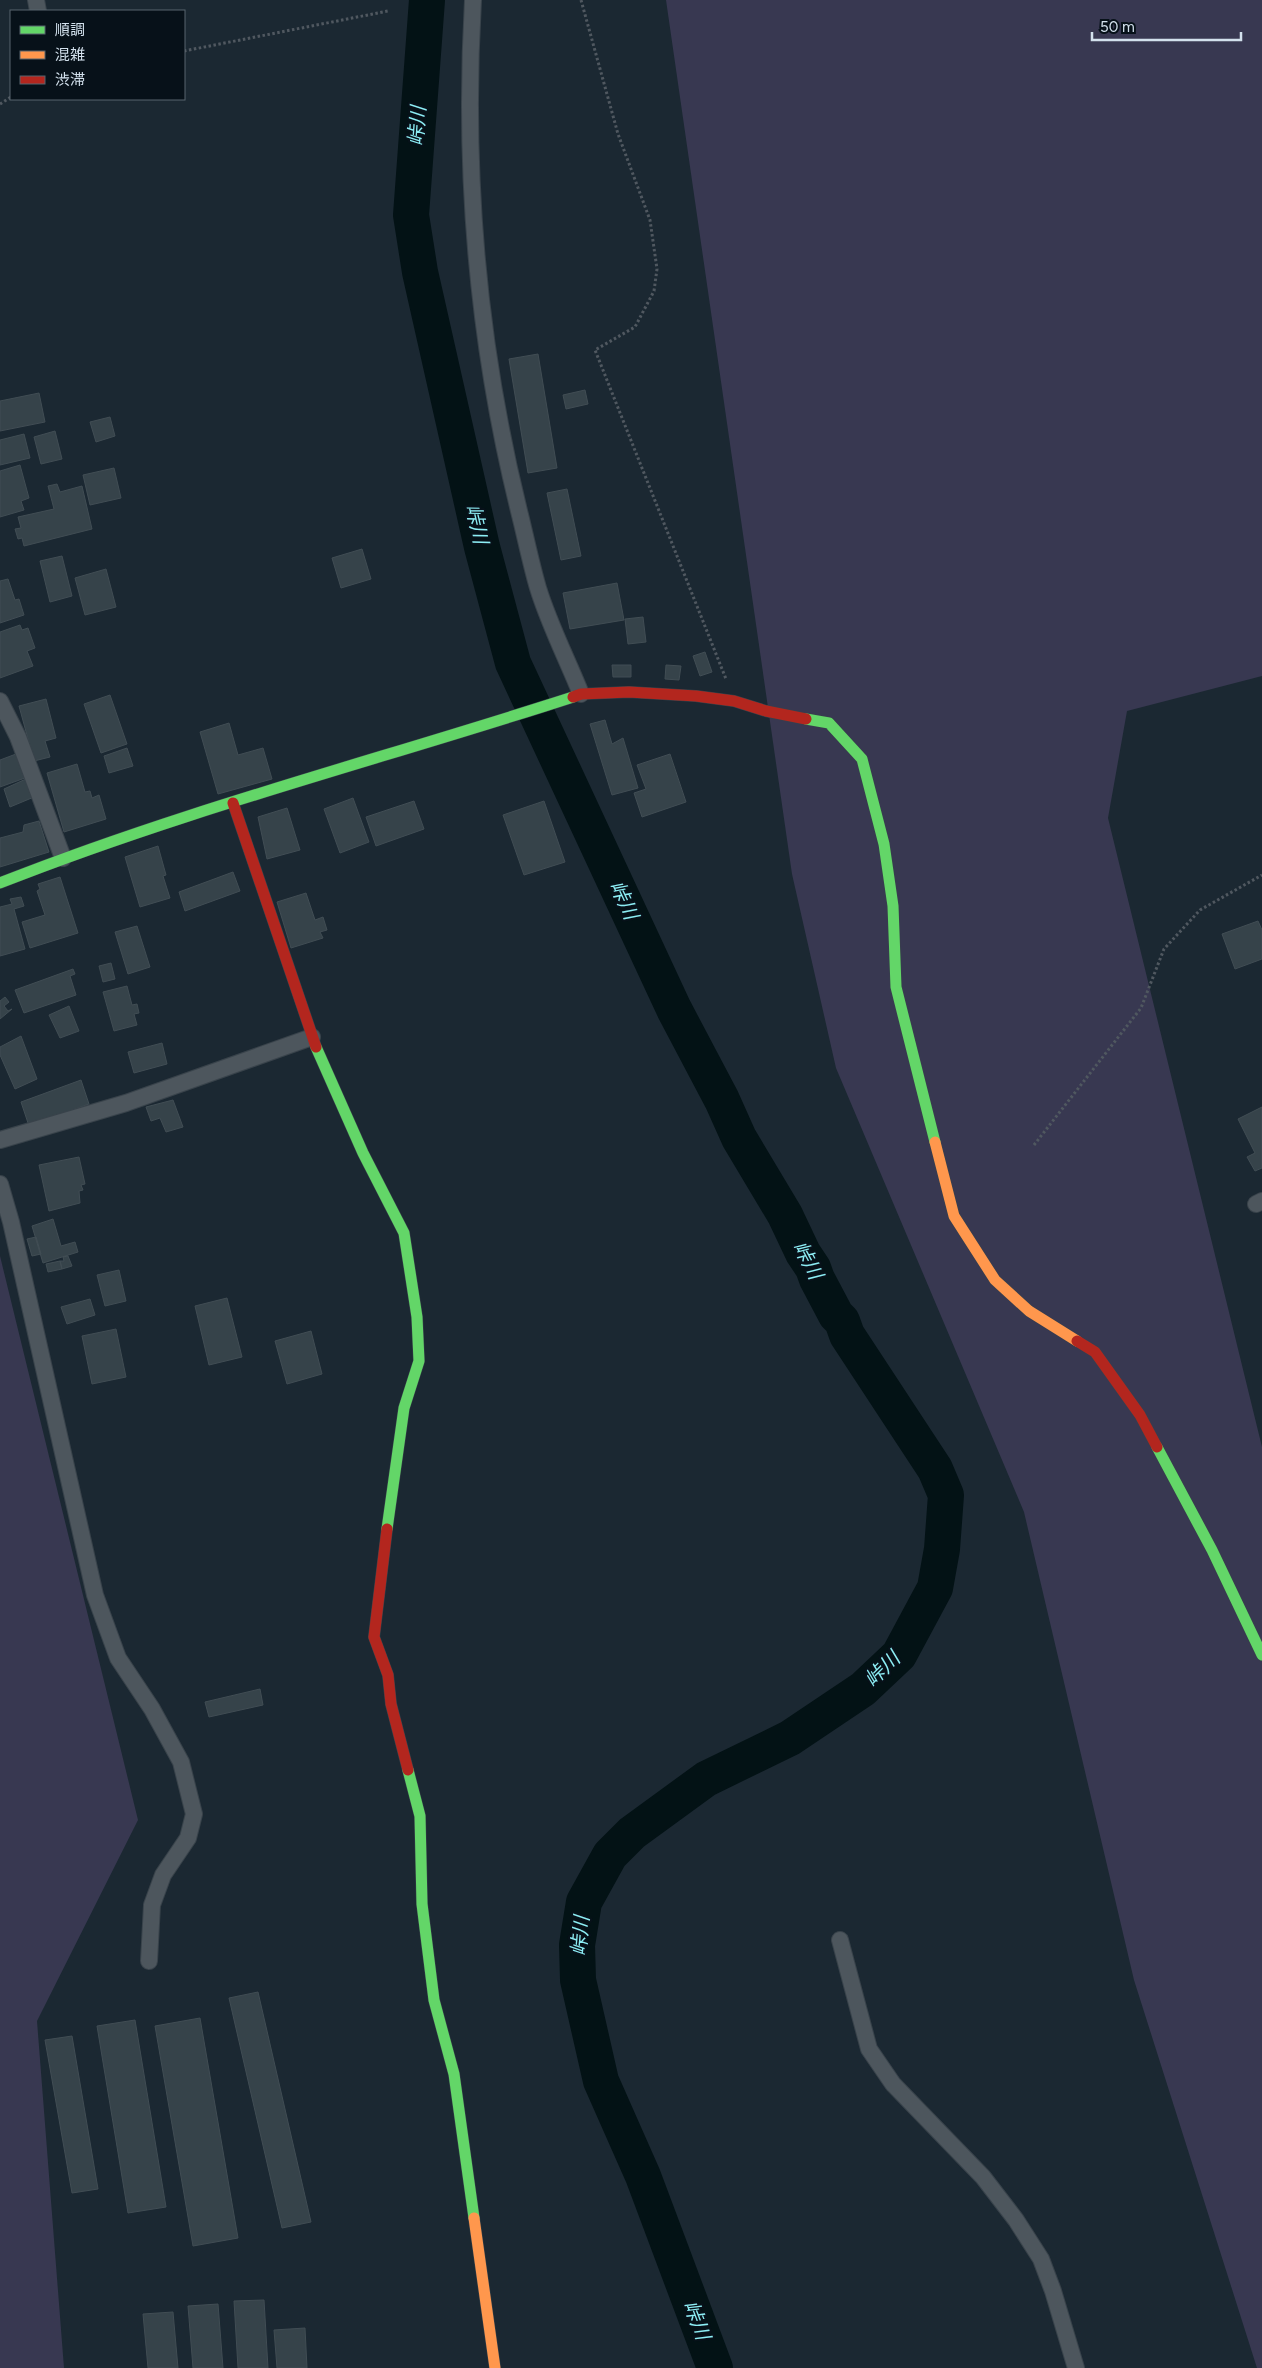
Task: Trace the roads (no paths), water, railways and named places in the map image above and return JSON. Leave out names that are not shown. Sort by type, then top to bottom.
[{"type":"street","points":[[473,0],[469,63],[469,124],[479,290],[500,434],[538,589],[580,694]]},
{"type":"street","points":[[0,883],[63,858],[337,769],[489,724],[580,694],[629,692],[734,701],[766,711],[829,723],[862,759],[884,844],[893,906],[896,987],[954,1216],[995,1280],[1029,1311],[1095,1352],[1134,1407],[1212,1550],[1262,1654]]},
{"type":"street","points":[[0,701],[18,736],[63,858]]},
{"type":"street","points":[[233,803],[312,1037],[363,1153],[404,1233],[417,1317],[419,1361],[404,1408],[379,1581],[374,1637],[388,1675],[391,1704],[420,1816],[422,1904],[434,2000],[454,2074],[495,2368]]},
{"type":"street","points":[[0,1140],[126,1103],[312,1037]]},
{"type":"street","points":[[0,1184],[11,1222],[95,1595],[118,1658],[152,1709],[181,1762],[194,1814],[188,1838],[163,1875],[152,1905],[149,1961]]},
{"type":"street","points":[[840,1940],[869,2049],[893,2084],[983,2176],[1016,2220],[1041,2259],[1053,2291],[1076,2368]]},
{"type":"waterway","name":"峠川","points":[[427,0],[411,215],[420,272],[482,547],[513,663],[674,1009],[722,1100],[739,1138],[785,1215],[836,1315],[842,1321],[847,1335],[935,1469],[946,1495],[942,1549],[935,1588],[899,1655],[863,1689],[790,1738],[706,1779],[632,1833],[610,1855],[584,1902],[577,1945],[578,1980],[601,2081],[643,2176],[715,2368]]}]
